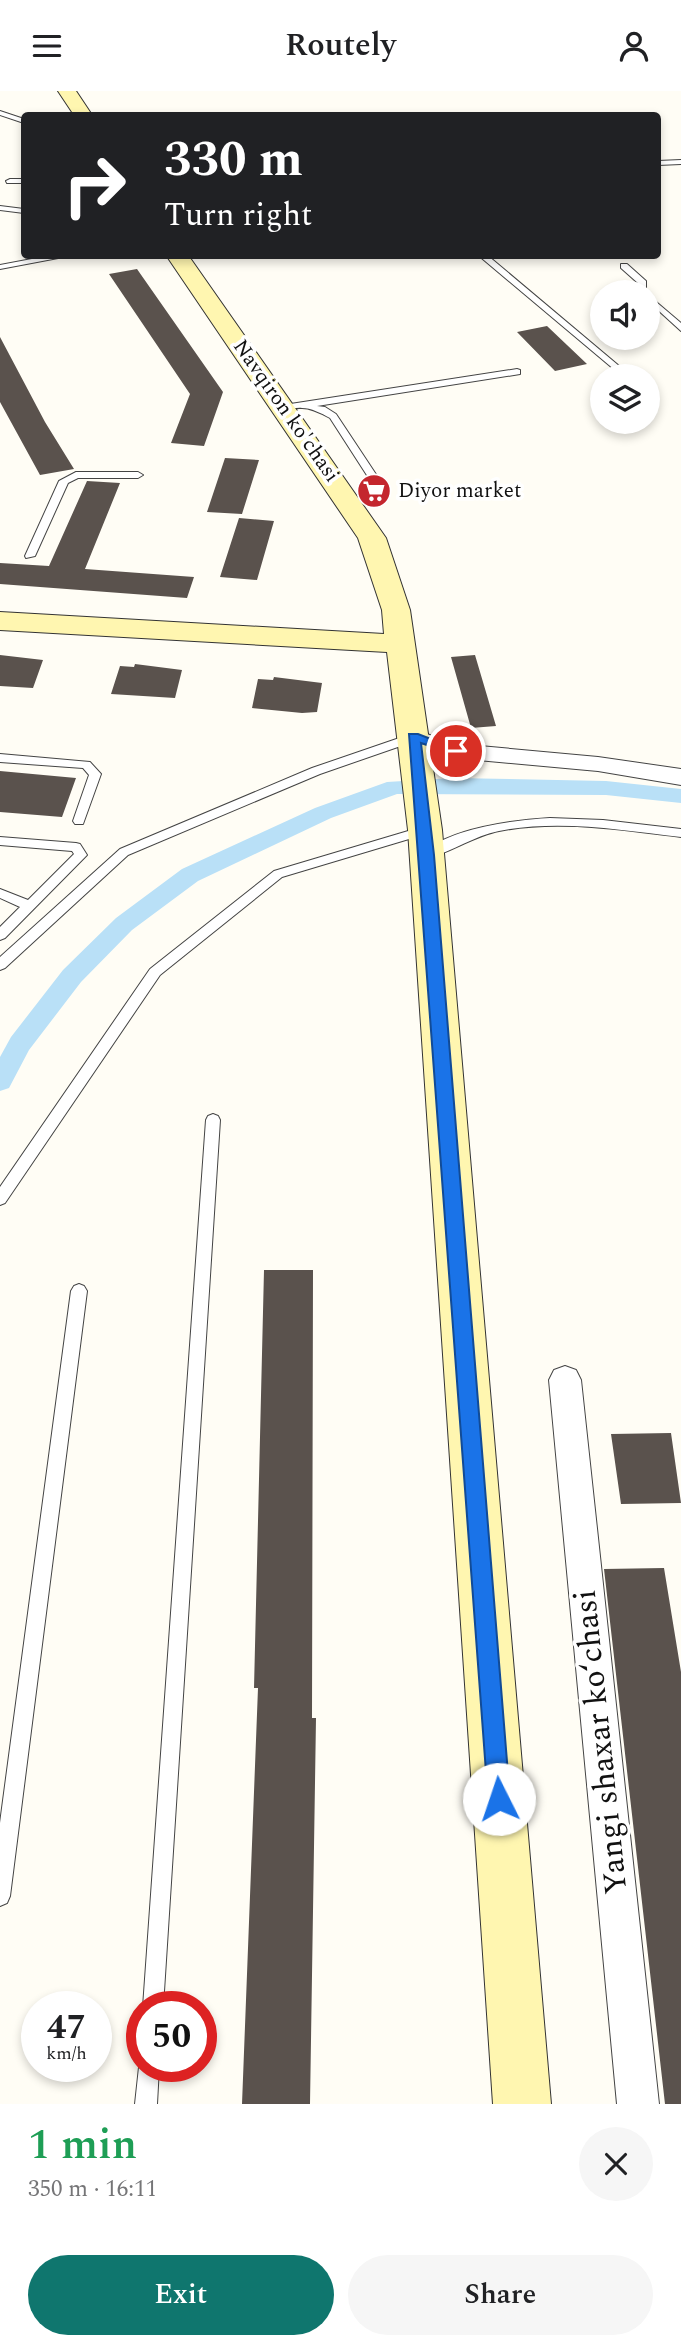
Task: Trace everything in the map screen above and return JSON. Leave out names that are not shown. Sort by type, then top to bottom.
[{"type":"main road","points":[[67,91],[81,112]]},
{"type":"main road","name":"Navqiron ko'chasi","points":[[180,259],[292,407],[372,538],[396,610],[426,842],[522,2104]]},
{"type":"main road","points":[[0,621],[401,644]]},
{"type":"street","points":[[415,749],[597,764],[681,777]]},
{"type":"street","name":"Yangi shaxar koʻchasi","points":[[565,1380],[638,2104]]},
{"type":"lane","points":[[0,113],[21,118]]},
{"type":"lane","points":[[661,163],[681,162]]},
{"type":"lane","points":[[10,181],[21,181]]},
{"type":"lane","points":[[0,208],[21,211]]},
{"type":"lane","points":[[0,267],[47,259]]},
{"type":"lane","points":[[487,259],[612,364]]},
{"type":"lane","points":[[624,266],[640,280]]},
{"type":"lane","points":[[660,308],[681,328]]},
{"type":"lane","points":[[292,407],[517,372]]},
{"type":"lane","points":[[292,407],[322,409],[333,415],[384,494]]},
{"type":"lane","points":[[30,556],[64,481],[76,475],[138,475]]},
{"type":"lane","points":[[0,965],[124,852],[316,771],[415,749]]},
{"type":"lane","points":[[0,758],[86,765],[95,774],[79,821]]},
{"type":"lane","points":[[0,1199],[155,972],[278,874],[516,824],[598,823],[681,833]]},
{"type":"lane","points":[[0,841],[76,847],[82,855],[0,935]]},
{"type":"lane","points":[[0,893],[29,906]]},
{"type":"lane","points":[[154,1991],[214,1120]]},
{"type":"lane","points":[[0,1896],[79,1291]]},
{"type":"lane","points":[[146,2104],[148,2082]]},
{"type":"building","points":[[137,269],[223,392],[204,446],[171,443],[190,394],[109,274]]},
{"type":"building","points":[[547,326],[587,364],[555,371],[517,332]]},
{"type":"building","points":[[0,337],[45,422],[74,469],[40,475],[0,402]]},
{"type":"building","points":[[225,458],[259,460],[242,514],[207,512]]},
{"type":"building","points":[[87,481],[120,483],[85,569],[194,577],[187,598],[0,584],[0,563],[49,566]]},
{"type":"building","points":[[239,518],[274,521],[257,580],[220,577]]},
{"type":"building","points":[[0,655],[43,660],[33,688],[0,686]]},
{"type":"building","points":[[475,655],[496,726],[471,728],[451,657]]},
{"type":"building","points":[[135,664],[182,670],[175,698],[111,694],[120,666],[134,667]]},
{"type":"building","points":[[274,677],[322,683],[317,712],[252,708],[258,679],[273,680]]},
{"type":"building","points":[[0,771],[76,778],[62,817],[0,812]]},
{"type":"building","points":[[264,1270],[313,1270],[312,1718],[316,1718],[310,2104],[242,2104],[258,1688],[254,1688]]},
{"type":"building","points":[[671,1433],[681,1503],[621,1504],[611,1434]]},
{"type":"building","points":[[664,1568],[681,1672],[681,2104],[665,2104],[604,1569]]},
{"type":"waterway","points":[[0,1081],[20,1044],[72,976],[124,924],[190,875],[323,813],[395,787],[453,785],[606,788],[681,796]]},
{"type":"place","name":"Diyor market","points":[[374,491]]},
{"type":"route","points":[[456,751],[414,737],[425,830],[499,1799]]}]
